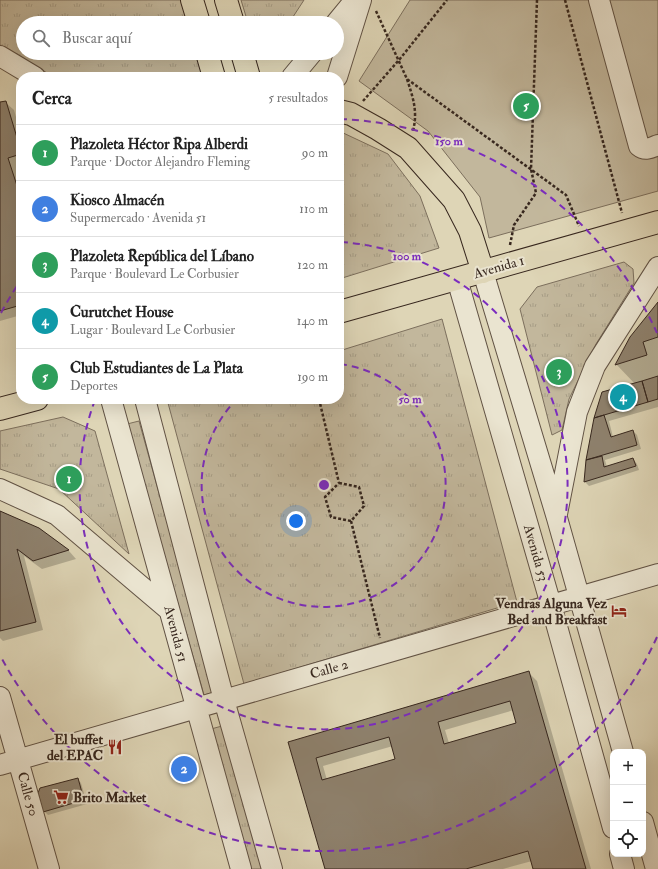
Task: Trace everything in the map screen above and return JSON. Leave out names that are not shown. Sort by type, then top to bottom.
[{"type":"main road","points":[[192,0],[197,16]]},
{"type":"main road","points":[[226,0],[231,16]]},
{"type":"main road","points":[[210,60],[213,72]]},
{"type":"main road","points":[[244,60],[248,72]]},
{"type":"main road","points":[[345,113],[408,148],[454,200],[470,231],[483,272]]},
{"type":"main road","name":"Avenida 1","points":[[344,311],[658,222]]},
{"type":"main road","points":[[0,409],[18,404]]},
{"type":"street","points":[[342,16],[355,0]]},
{"type":"street","points":[[599,0],[639,146],[647,149],[658,145]]},
{"type":"street","points":[[344,60],[367,3]]},
{"type":"street","points":[[0,56],[27,72]]},
{"type":"street","points":[[296,72],[306,60]]},
{"type":"street","points":[[339,72],[344,60]]},
{"type":"street","points":[[557,518],[577,412],[595,366],[658,267]]},
{"type":"street","name":"Avenida 53","points":[[483,272],[557,518],[622,749]]},
{"type":"street","name":"Avenida 53","points":[[457,279],[551,605],[611,821]]},
{"type":"street","name":"Avenida 51","points":[[112,404],[241,869]]},
{"type":"street","name":"Avenida 51","points":[[147,404],[224,700],[272,869]]},
{"type":"street","points":[[0,489],[57,515],[169,610]]},
{"type":"street","name":"Calle 2","points":[[9,762],[658,574]]},
{"type":"street","name":"Calle 50","points":[[0,697],[9,762],[49,869]]},
{"type":"street","points":[[646,833],[656,869]]},
{"type":"street","points":[[621,857],[624,869]]},
{"type":"path","points":[[345,113],[399,60],[448,0]]},
{"type":"path","points":[[506,265],[514,225],[536,193],[531,169],[537,0]]},
{"type":"path","points":[[565,0],[627,231]]},
{"type":"path","points":[[367,3],[399,60],[413,99],[416,119],[408,148]]},
{"type":"path","points":[[407,79],[566,195],[586,242]]},
{"type":"path","points":[[319,404],[339,483]]},
{"type":"path","points":[[339,483],[359,487],[364,506],[350,521]]},
{"type":"path","points":[[339,483],[325,497],[327,504],[331,517],[350,521]]},
{"type":"path","points":[[350,521],[384,654]]},
{"type":"green space","points":[[0,0],[187,0],[192,16],[16,16],[16,54],[0,45]]},
{"type":"green space","points":[[241,0],[304,0],[294,16],[246,16]]},
{"type":"green space","points":[[410,0],[658,0],[658,191],[489,238],[480,197],[428,131],[359,81]]},
{"type":"green space","points":[[25,60],[205,60],[209,72],[46,72]]},
{"type":"green space","points":[[344,133],[388,154],[420,196],[439,248],[344,277]]},
{"type":"green space","points":[[624,262],[633,269],[634,283],[596,344],[569,399],[562,430],[552,435],[520,309],[537,287]]},
{"type":"green space","points":[[442,319],[517,602],[244,684],[168,404],[344,404],[344,349]]},
{"type":"green space","points":[[63,417],[95,431],[129,554],[59,489],[0,469],[0,431]]},
{"type":"green space","points":[[139,421],[214,692],[204,695],[127,424]]},
{"type":"green space","points":[[222,726],[262,869],[251,869],[211,729]]},
{"type":"building","points":[[6,101],[16,134],[16,156],[8,158],[16,183],[16,306],[0,311],[0,102]]},
{"type":"building","points":[[658,302],[658,337],[643,342],[647,355],[615,365],[630,337]]},
{"type":"building","points":[[658,376],[658,399],[648,402],[642,381]]},
{"type":"building","points":[[642,381],[648,402],[594,418],[602,392]]},
{"type":"building","points":[[604,415],[611,437],[633,430],[637,445],[586,460],[594,418]]},
{"type":"building","points":[[602,456],[604,467],[633,458],[636,466],[584,482],[586,460]]},
{"type":"building","points":[[0,511],[39,528],[69,550],[33,561],[17,549],[36,622],[0,631]]},
{"type":"building","points":[[529,671],[586,869],[533,869],[528,851],[466,869],[325,869],[288,742]],"holes":[[[510,701],[516,723],[444,744],[438,722]],[[389,737],[395,759],[322,780],[316,758]]]},
{"type":"building","name":"Brito Market","points":[[78,778],[84,800],[43,812],[38,793],[40,788]]},
{"type":"place","name":"Club Estudiantes de La Plata","points":[[526,106]]},
{"type":"place","name":"Plazoleta República del Líbano","points":[[559,372]]},
{"type":"place","name":"Curutchet House","points":[[623,397]]},
{"type":"place","name":"Plazoleta Héctor Ripa Alberdi","points":[[69,479]]},
{"type":"place","name":"Vendras Alguna Vez Bed and Breakfast","points":[[619,611]]},
{"type":"place","name":"El buffet del EPAC","points":[[115,747]]},
{"type":"place","name":"Kiosco Almacén","points":[[184,769]]},
{"type":"place","name":"Brito Market","points":[[61,797]]}]
